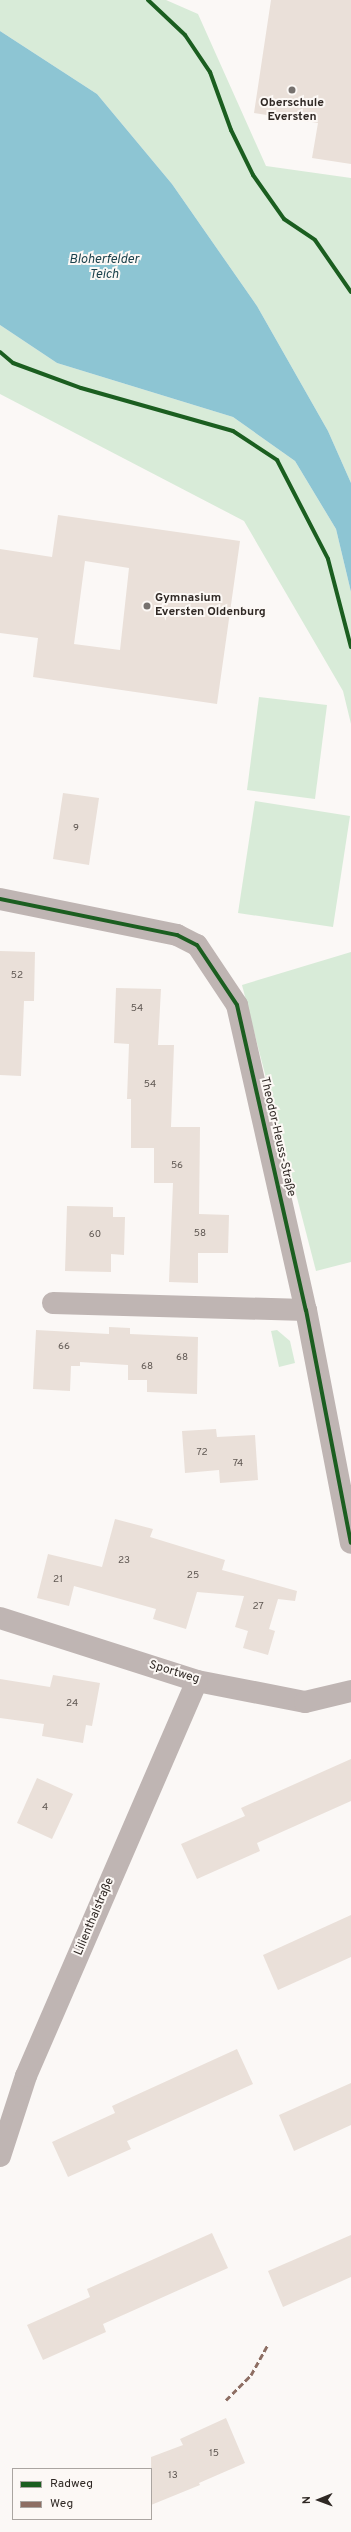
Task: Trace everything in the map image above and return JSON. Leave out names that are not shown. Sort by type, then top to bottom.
[{"type":"street","name":"Theodor-Heuss-Straße","points":[[0,899],[177,935],[197,945],[237,1005],[306,1310],[351,1543]]},
{"type":"street","points":[[53,1303],[306,1310]]},
{"type":"street","name":"Sportweg","points":[[0,1618],[197,1681],[305,1702],[351,1691]]},
{"type":"street","name":"Lilienthalstraße","points":[[0,2156],[26,2076],[197,1681]]},
{"type":"green space","points":[[0,0],[166,0],[198,14],[266,166],[351,178],[351,483],[328,431],[257,306],[172,184],[97,94],[0,31]]},
{"type":"green space","points":[[0,325],[57,363],[233,417],[295,461],[336,529],[351,592],[351,724],[343,691],[244,521],[0,394]]},
{"type":"green space","points":[[259,697],[327,705],[315,799],[247,790]]},
{"type":"green space","points":[[255,801],[350,816],[333,927],[238,913]]},
{"type":"green space","points":[[351,952],[351,1262],[316,1271],[242,985]]},
{"type":"green space","points":[[277,1330],[290,1341],[295,1363],[279,1367],[271,1331]]},
{"type":"water","name":"Bloherfelder Teich","points":[[0,31],[97,94],[172,184],[257,306],[328,431],[351,483],[351,592],[336,529],[295,461],[233,417],[57,363],[0,325]]},
{"type":"building","points":[[271,0],[351,0],[351,164],[312,158],[318,123],[254,113]]},
{"type":"building","points":[[58,515],[240,541],[217,704],[33,677],[38,638],[0,633],[0,549],[52,557]],"holes":[[[85,561],[129,568],[120,650],[74,644]]]},
{"type":"building","points":[[63,793],[99,798],[89,865],[53,859]]},
{"type":"building","points":[[0,951],[35,952],[34,1001],[24,1001],[21,1076],[0,1075]]},
{"type":"building","points":[[116,988],[161,989],[158,1045],[174,1045],[171,1127],[200,1127],[199,1214],[229,1215],[228,1253],[198,1253],[198,1283],[169,1282],[173,1183],[154,1183],[154,1148],[131,1148],[131,1099],[127,1099],[129,1044],[114,1043]]},
{"type":"building","points":[[67,1206],[113,1207],[113,1217],[125,1217],[124,1255],[111,1254],[111,1272],[65,1271]]},
{"type":"building","points":[[109,1327],[130,1328],[130,1334],[198,1337],[197,1394],[147,1392],[147,1380],[128,1380],[128,1365],[80,1362],[80,1366],[71,1366],[70,1391],[33,1389],[36,1330],[109,1334]]},
{"type":"building","points":[[216,1429],[217,1437],[255,1435],[258,1480],[220,1483],[219,1470],[185,1473],[182,1431]]},
{"type":"building","points":[[115,1519],[153,1529],[150,1537],[225,1560],[222,1570],[297,1591],[295,1601],[278,1599],[269,1629],[275,1631],[268,1655],[243,1648],[248,1631],[235,1627],[244,1596],[197,1592],[186,1629],[153,1619],[156,1609],[74,1586],[69,1606],[37,1598],[48,1554],[102,1567]]},
{"type":"building","points":[[53,1675],[100,1683],[92,1726],[86,1725],[83,1743],[42,1736],[44,1724],[0,1718],[0,1679],[50,1687]]},
{"type":"building","points":[[351,1759],[351,1801],[257,1843],[260,1851],[197,1879],[181,1844],[245,1816],[241,1808]]},
{"type":"building","points":[[37,1778],[73,1794],[52,1839],[17,1823]]},
{"type":"building","points":[[351,1915],[351,1957],[278,1990],[263,1955]]},
{"type":"building","points":[[237,2049],[253,2084],[127,2141],[131,2149],[68,2177],[52,2142],[115,2113],[112,2106]]},
{"type":"building","points":[[351,2083],[351,2125],[294,2151],[279,2115]]},
{"type":"building","points":[[212,2233],[228,2268],[103,2324],[106,2332],[43,2360],[27,2325],[90,2297],[87,2289]]},
{"type":"building","points":[[351,2235],[351,2277],[283,2307],[268,2271]]},
{"type":"building","points":[[226,2418],[245,2463],[199,2483],[200,2485],[152,2505],[151,2457],[183,2445],[180,2439]]},
{"type":"marked path","points":[[226,2400],[251,2375],[268,2344]]},
{"type":"cycle path","points":[[148,0],[185,35],[210,72],[231,130],[253,175],[284,219],[315,240],[351,292]]},
{"type":"cycle path","points":[[0,352],[13,363],[81,388],[233,431],[277,460],[328,559],[351,647]]},
{"type":"cycle path","points":[[0,899],[177,935],[197,945],[237,1005],[306,1310],[351,1543]]},
{"type":"place","name":"Oberschule Eversten","points":[[292,90]]},
{"type":"place","name":"Gymnasium Eversten Oldenburg","points":[[147,606]]}]
